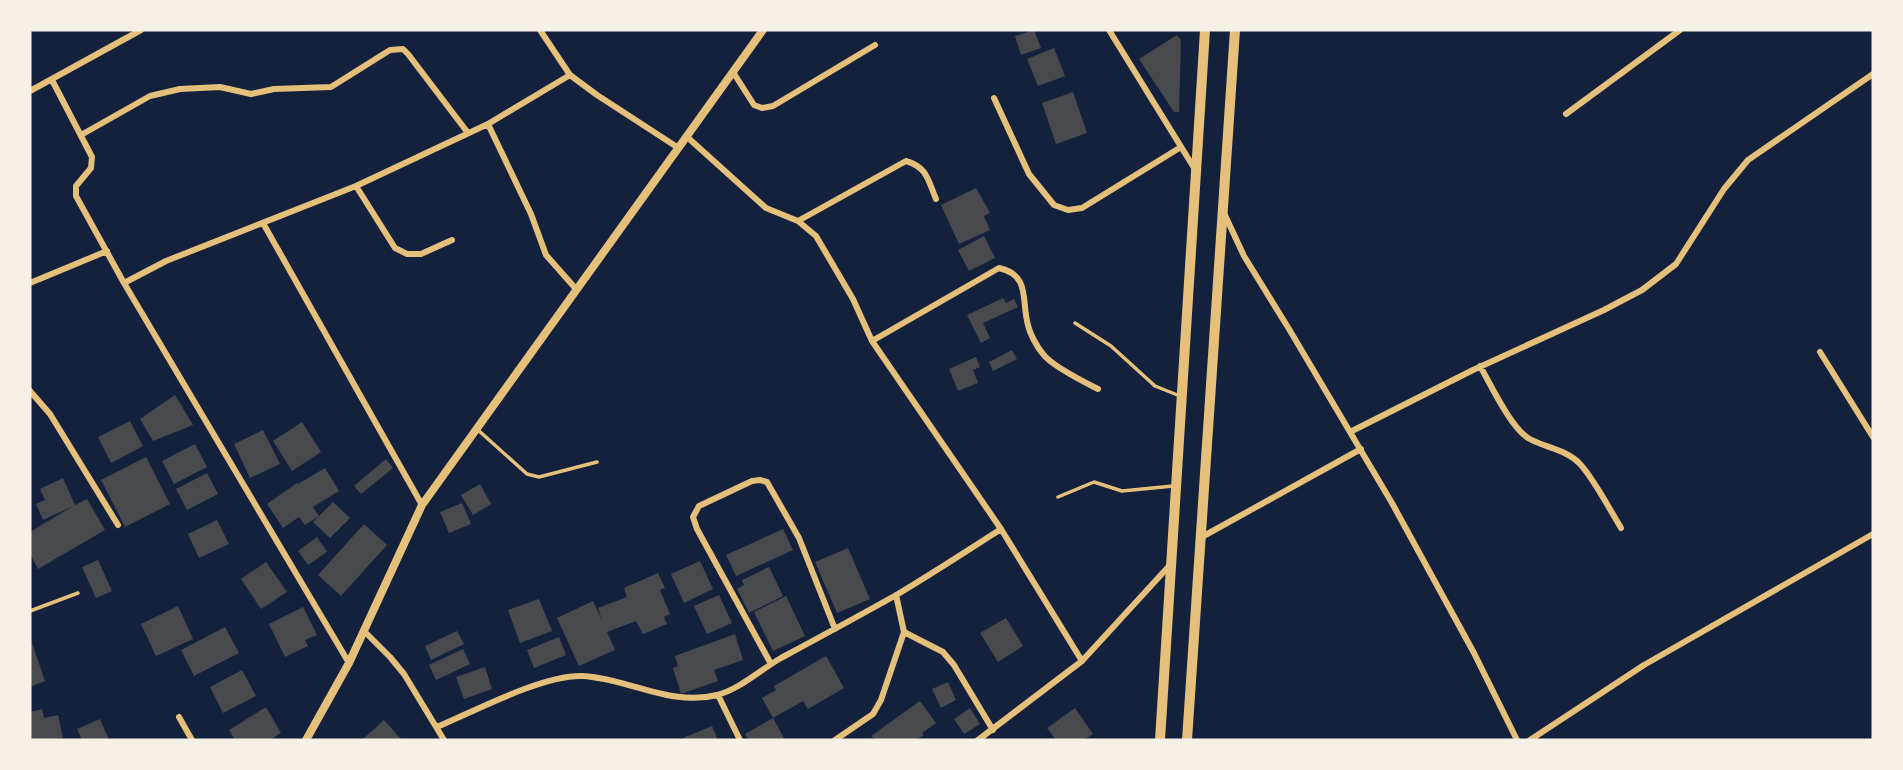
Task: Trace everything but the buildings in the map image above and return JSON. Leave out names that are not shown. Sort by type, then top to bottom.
[{"type":"main road","points":[[1160,740],[1205,30]]},
{"type":"main road","points":[[1186,740],[1235,30]]},
{"type":"street","points":[[30,91],[141,30]]},
{"type":"street","points":[[540,30],[570,75],[677,147]]},
{"type":"street","points":[[306,740],[349,663],[422,505],[763,30]]},
{"type":"street","points":[[1109,30],[1197,172]]},
{"type":"street","points":[[1566,114],[1680,30]]},
{"type":"street","points":[[733,72],[754,105],[762,108],[773,106],[875,45]]},
{"type":"street","points":[[80,135],[150,96],[180,89],[220,87],[251,94],[274,89],[331,87],[390,50],[403,49],[468,133]]},
{"type":"street","points":[[1350,432],[1480,366],[1642,290],[1676,264],[1724,189],[1748,160],[1873,74]]},
{"type":"street","points":[[124,283],[166,261],[356,186],[488,124],[570,75]]},
{"type":"street","points":[[52,80],[92,157],[91,168],[76,186],[76,196],[124,283],[349,663]]},
{"type":"street","points":[[994,98],[1029,174],[1054,205],[1068,210],[1082,208],[1181,147]]},
{"type":"street","points":[[488,124],[531,214],[547,255],[576,289]]},
{"type":"street","points":[[686,136],[766,208],[798,221],[816,236],[853,299],[872,341],[1001,529],[1082,661]]},
{"type":"street","points":[[798,221],[906,161],[915,163],[925,171],[936,199]]},
{"type":"street","points":[[356,186],[395,248],[407,254],[421,254],[452,240]]},
{"type":"street","points":[[1223,210],[1244,256],[1361,449],[1474,653],[1517,740]]},
{"type":"street","points":[[263,223],[422,505]]},
{"type":"street","points":[[30,283],[107,251]]},
{"type":"street","points":[[872,341],[999,268],[1009,270],[1019,278],[1026,300],[1028,326],[1044,356],[1098,389]]},
{"type":"street","points":[[30,275],[39,279]]},
{"type":"street","points":[[1820,352],[1873,437]]},
{"type":"street","points":[[1480,366],[1515,426],[1540,445],[1562,451],[1580,463],[1621,528]]},
{"type":"street","points":[[30,391],[50,414],[118,525]]},
{"type":"street","points":[[1200,538],[1361,449]]},
{"type":"street","points":[[771,664],[697,529],[693,517],[699,506],[752,481],[767,482],[799,538],[835,629]]},
{"type":"street","points":[[437,727],[522,691],[562,678],[593,677],[672,697],[718,695],[896,595],[1001,529]]},
{"type":"street","points":[[1530,740],[1644,665],[1873,534]]},
{"type":"street","points":[[978,740],[1082,661],[1171,564]]},
{"type":"street","points":[[835,740],[873,714],[881,700],[904,632],[896,595]]},
{"type":"street","points":[[364,631],[404,674],[444,740]]},
{"type":"street","points":[[904,632],[943,652],[954,665],[993,730]]},
{"type":"street","points":[[718,695],[740,740]]},
{"type":"street","points":[[179,717],[192,740]]},
{"type":"lane","points":[[1075,323],[1111,346],[1154,386],[1182,397]]},
{"type":"lane","points":[[477,428],[527,474],[539,477],[597,462]]},
{"type":"lane","points":[[1058,497],[1094,482],[1122,491],[1176,486]]},
{"type":"lane","points":[[30,611],[78,593]]}]
